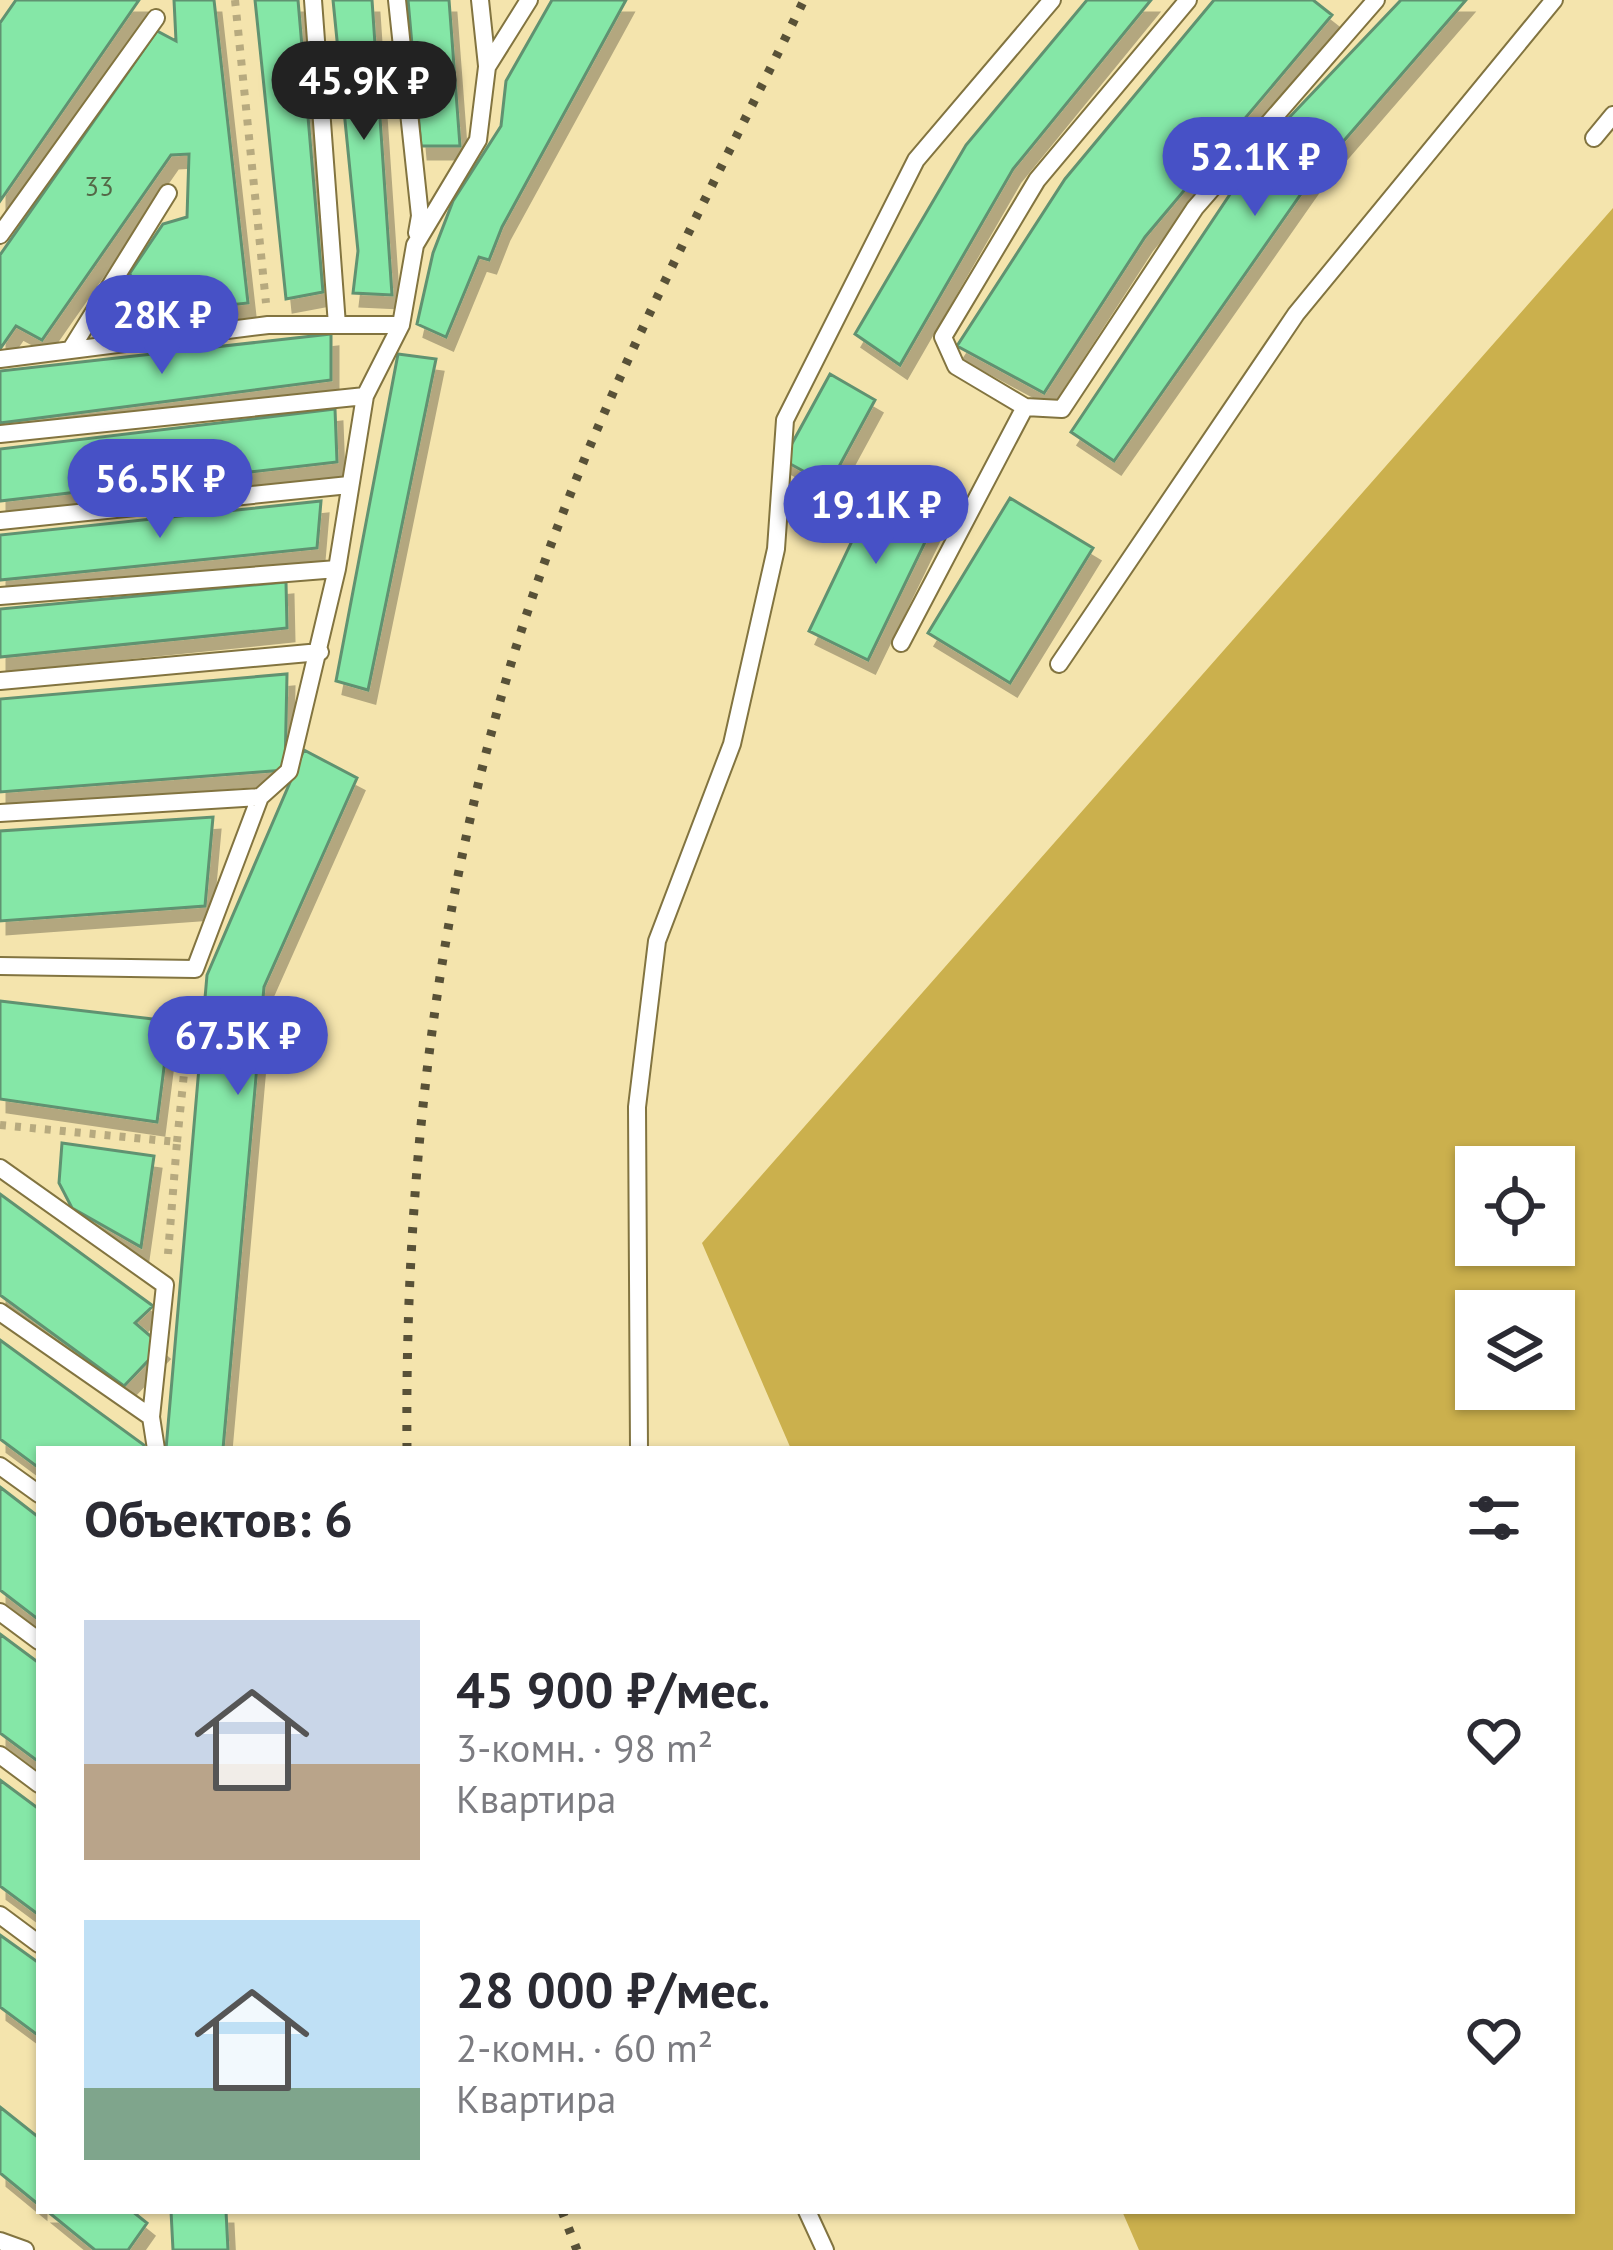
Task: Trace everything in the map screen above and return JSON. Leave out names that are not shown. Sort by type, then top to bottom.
[{"type":"lane","points":[[313,0],[337,325]]},
{"type":"lane","points":[[0,967],[195,969],[260,797],[289,771],[337,569],[365,396],[400,325],[420,216],[398,0]]},
{"type":"lane","points":[[415,245],[478,140],[487,67],[480,0]]},
{"type":"lane","points":[[487,67],[529,0]]},
{"type":"lane","points":[[639,1446],[637,1107],[657,941],[732,744],[776,549],[785,420],[916,160],[1052,0]]},
{"type":"lane","points":[[1188,0],[1036,180],[944,338],[956,366],[1025,407],[1061,409],[1195,208],[1376,0]]},
{"type":"lane","points":[[1059,664],[1296,314],[1555,0]]},
{"type":"lane","points":[[0,236],[156,18]]},
{"type":"lane","points":[[1594,138],[1613,115]]},
{"type":"lane","points":[[71,349],[168,193]]},
{"type":"lane","points":[[0,359],[268,325],[400,325]]},
{"type":"lane","points":[[0,434],[365,396]]},
{"type":"lane","points":[[902,643],[1025,407]]},
{"type":"lane","points":[[0,521],[349,485]]},
{"type":"lane","points":[[0,596],[337,569]]},
{"type":"lane","points":[[0,681],[320,652]]},
{"type":"lane","points":[[0,813],[260,797]]},
{"type":"lane","points":[[0,1168],[165,1285],[151,1417],[156,1446]]},
{"type":"lane","points":[[0,1312],[151,1417]]},
{"type":"lane","points":[[0,1466],[36,1492]]},
{"type":"lane","points":[[0,1612],[36,1639]]},
{"type":"lane","points":[[0,1755],[36,1782]]},
{"type":"lane","points":[[0,1916],[36,1942]]},
{"type":"lane","points":[[808,2214],[825,2250]]},
{"type":"lane","points":[[0,2241],[25,2250]]},
{"type":"path","points":[[235,0],[268,325]]},
{"type":"path","points":[[165,1285],[195,969]]},
{"type":"path","points":[[0,1125],[177,1142]]},
{"type":"shaded area","points":[[1613,208],[1613,2250],[1139,2250],[1123,2214],[1575,2214],[1575,1446],[790,1446],[702,1243]]},
{"type":"building","points":[[16,0],[139,0],[0,201],[0,23]]},
{"type":"building","points":[[174,0],[214,0],[248,303],[136,315],[130,273],[163,224],[187,217],[189,154],[171,155],[42,340],[16,326],[0,349],[0,255],[157,31],[176,41]]},
{"type":"building","points":[[255,0],[298,0],[323,292],[286,299]]},
{"type":"building","points":[[333,0],[372,0],[392,295],[353,293],[358,251]]},
{"type":"building","points":[[408,0],[449,0],[460,146],[421,146]]},
{"type":"building","points":[[552,0],[626,0],[502,227],[489,260],[479,257],[446,337],[417,324],[433,253],[453,201],[501,126],[506,81]]},
{"type":"building","points":[[1087,0],[1151,0],[1013,169],[900,365],[855,334],[966,145]]},
{"type":"building","points":[[1214,0],[1313,0],[1332,15],[1145,237],[1044,393],[957,346],[1065,179]]},
{"type":"building","points":[[1401,0],[1466,0],[1315,174],[1114,461],[1071,432],[1263,145]]},
{"type":"building","points":[[331,334],[331,380],[0,423],[0,371]]},
{"type":"building","points":[[398,354],[436,359],[368,690],[336,681]]},
{"type":"building","points":[[830,374],[875,400],[829,485],[783,460]]},
{"type":"building","points":[[335,409],[337,462],[0,501],[0,449]]},
{"type":"building","points":[[884,474],[944,503],[868,660],[809,631]]},
{"type":"building","points":[[1010,498],[1093,548],[1010,683],[928,633]]},
{"type":"building","points":[[321,501],[317,548],[0,580],[0,535]]},
{"type":"building","points":[[286,582],[287,628],[0,657],[0,609]]},
{"type":"building","points":[[287,674],[285,770],[0,792],[0,699]]},
{"type":"building","points":[[304,750],[357,778],[264,987],[223,1446],[166,1446],[207,975]]},
{"type":"building","points":[[213,817],[205,906],[0,921],[0,831]]},
{"type":"building","points":[[0,1001],[170,1021],[157,1122],[0,1099]]},
{"type":"building","points":[[62,1143],[154,1156],[141,1247],[72,1208],[59,1183]]},
{"type":"building","points":[[0,1194],[153,1306],[135,1323],[162,1346],[124,1386],[0,1295]]},
{"type":"building","points":[[0,1340],[144,1445],[36,1446],[36,1466],[0,1439]]},
{"type":"building","points":[[0,1487],[36,1515],[36,1618],[0,1590]]},
{"type":"building","points":[[0,1634],[36,1661],[36,1760],[0,1733]]},
{"type":"building","points":[[0,1780],[36,1807],[36,1913],[0,1886]]},
{"type":"building","points":[[0,1935],[36,1961],[36,2034],[0,2007]]},
{"type":"building","points":[[0,2107],[36,2136],[36,2203],[0,2173]]},
{"type":"building","points":[[51,2214],[136,2214],[147,2223],[128,2250],[95,2250]]},
{"type":"building","points":[[171,2214],[226,2214],[228,2250],[173,2250]]},
{"type":"railway","points":[[407,1446],[413,1221],[423,1107],[437,993],[482,769],[513,658],[576,480],[669,272],[804,0]]},
{"type":"railway","points":[[563,2214],[577,2250]]}]
